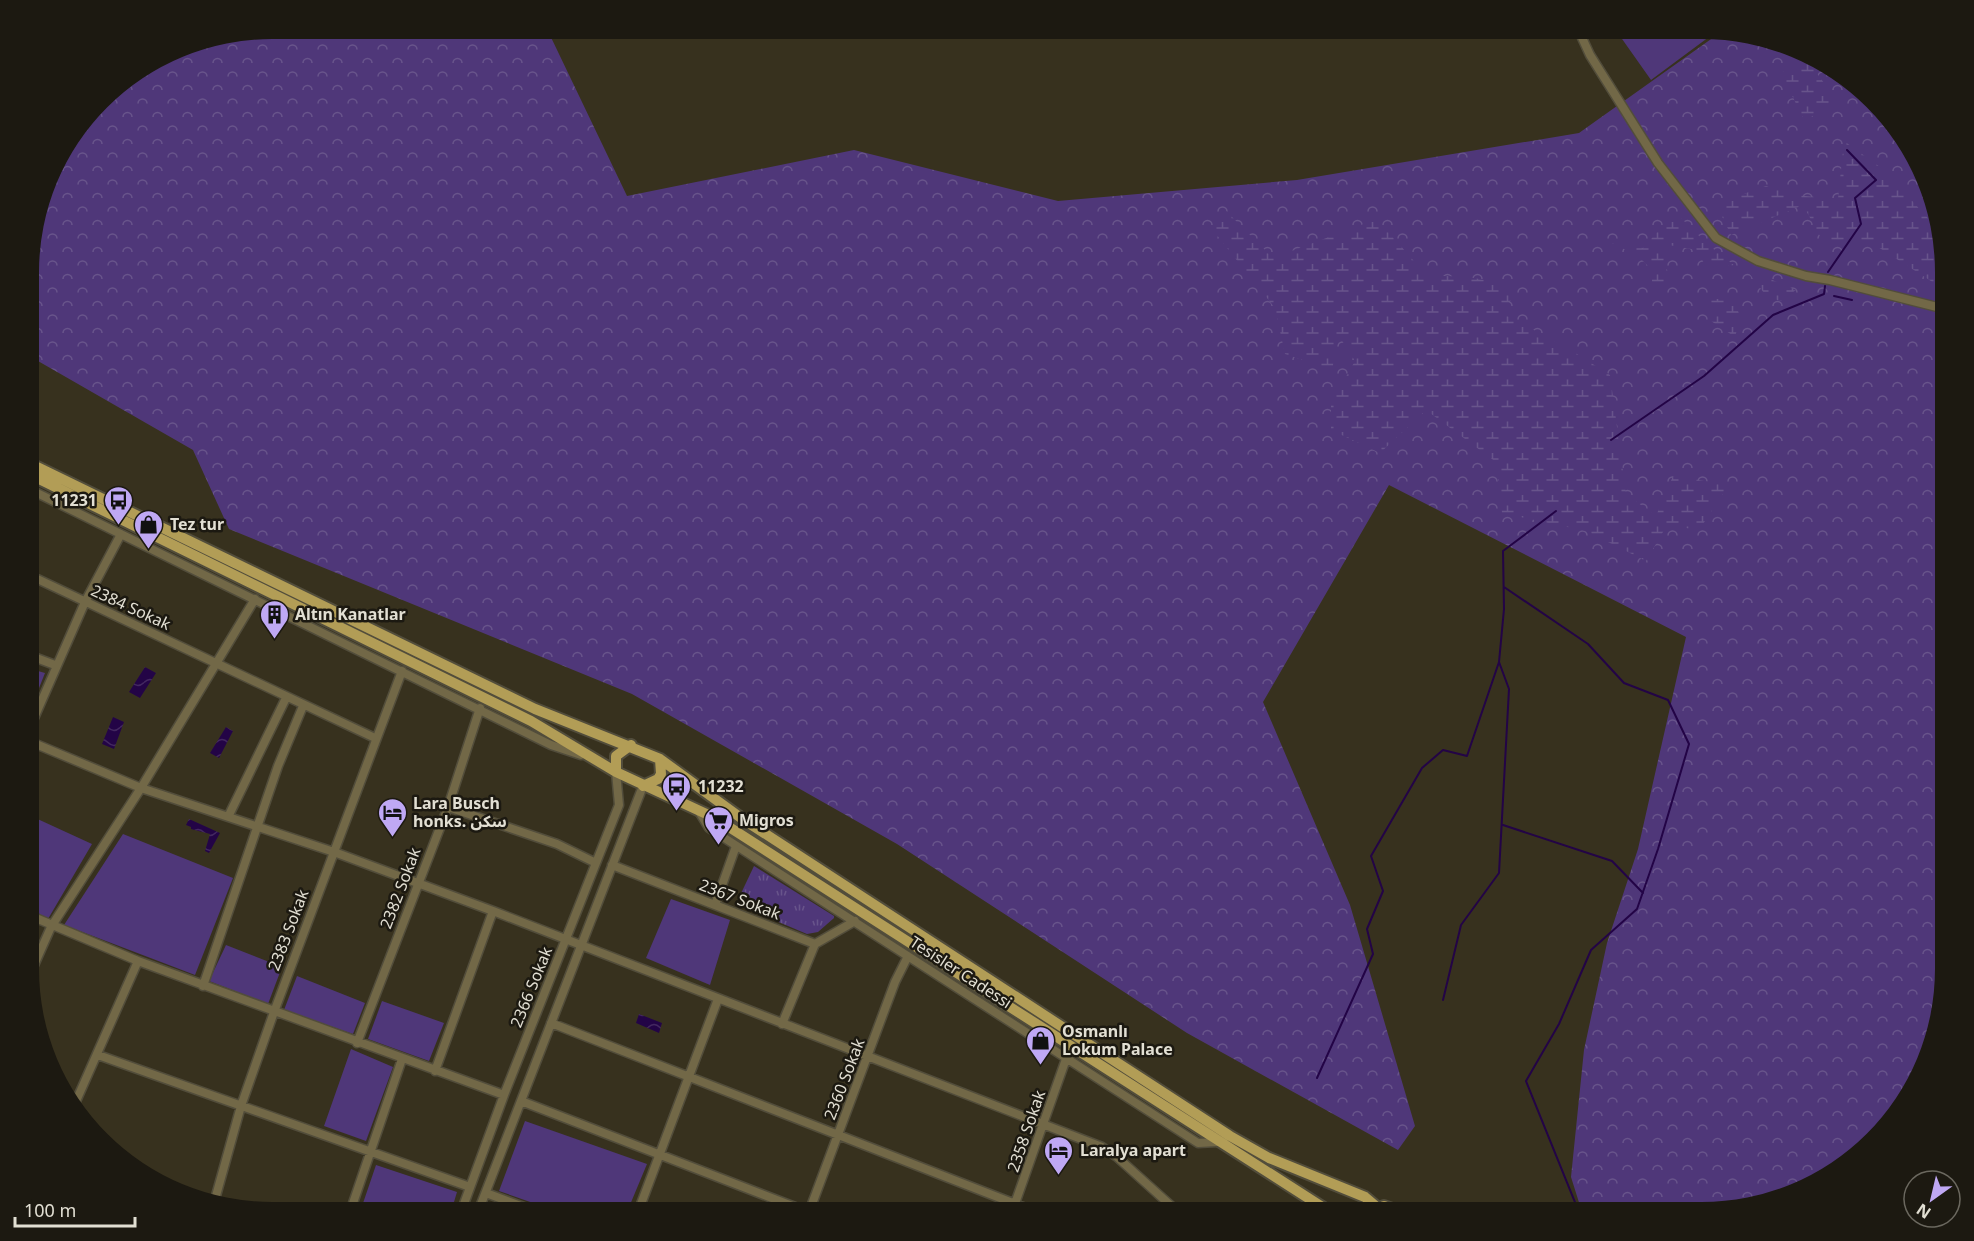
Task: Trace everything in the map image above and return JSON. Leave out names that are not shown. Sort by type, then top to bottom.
[{"type":"main road","points":[[39,468],[535,709],[660,759],[741,818],[1230,1137],[1269,1158],[1365,1197],[1369,1202]]},
{"type":"main road","points":[[39,479],[531,721],[615,772],[734,829],[1217,1142],[1314,1202]]},
{"type":"main road","points":[[615,772],[616,756],[631,746]]},
{"type":"main road","points":[[643,786],[658,779],[661,774],[660,759]]},
{"type":"main road","points":[[1265,1172],[1303,1202]]},
{"type":"street","points":[[1583,39],[1590,55],[1658,163],[1716,238],[1758,261],[1796,273],[1935,307]]},
{"type":"street","points":[[39,494],[480,708],[551,745],[592,758]]},
{"type":"street","points":[[39,705],[55,664],[121,534]]},
{"type":"street","name":"2384 Sokak","points":[[39,580],[375,738]]},
{"type":"street","points":[[39,954],[51,927],[218,665],[255,599]]},
{"type":"street","points":[[39,659],[55,664]]},
{"type":"street","name":"2383 Sokak","points":[[215,1195],[241,1106],[273,1012],[402,671]]},
{"type":"street","points":[[229,815],[286,698]]},
{"type":"street","points":[[203,986],[257,825],[303,706]]},
{"type":"street","name":"2382 Sokak","points":[[357,1043],[448,807],[480,708]]},
{"type":"street","points":[[39,745],[141,788],[229,815],[567,938],[718,999],[1102,1147],[1118,1157],[1167,1202]]},
{"type":"street","name":"2366 Sokak","points":[[464,1202],[504,1095],[619,804],[615,772]]},
{"type":"street","name":"2366 Sokak","points":[[482,1202],[643,786]]},
{"type":"street","points":[[448,807],[557,844],[596,863]]},
{"type":"street","name":"Tesisler Cadessi","points":[[698,810],[708,828],[1066,1059],[1198,1143],[1217,1142]]},
{"type":"street","points":[[715,905],[736,846]]},
{"type":"street","name":"2367 Sokak","points":[[612,865],[815,944]]},
{"type":"street","points":[[435,1071],[493,911]]},
{"type":"street","points":[[39,920],[203,986],[504,1095]]},
{"type":"street","points":[[782,1024],[815,944],[855,921]]},
{"type":"street","name":"2360 Sokak","points":[[812,1202],[908,956]]},
{"type":"street","points":[[78,1098],[138,961]]},
{"type":"street","points":[[642,1202],[718,999]]},
{"type":"street","points":[[551,1023],[839,1136],[999,1202]]},
{"type":"street","points":[[98,1055],[470,1186]]},
{"type":"street","points":[[353,1202],[402,1059]]},
{"type":"street","name":"2358 Sokak","points":[[1016,1202],[1066,1059]]},
{"type":"street","points":[[521,1101],[782,1202]]},
{"type":"street","points":[[486,1193],[510,1202]]},
{"type":"green space","points":[[256,39],[552,39],[627,196],[854,150],[1058,201],[1297,180],[1579,133],[1711,39],[1748,43],[1777,51],[1832,78],[1877,118],[1896,142],[1911,169],[1923,197],[1931,226],[1935,256],[1935,985],[1931,1015],[1923,1044],[1904,1086],[1877,1123],[1844,1154],[1805,1178],[1763,1194],[1718,1202],[1579,1202],[1571,1177],[1584,1050],[1607,943],[1638,849],[1686,637],[1389,485],[1263,702],[1350,905],[1415,1126],[1398,1150],[1187,1033],[897,844],[632,694],[229,529],[193,450],[39,362],[39,256],[43,226],[51,197],[70,155],[97,118],[130,87],[155,70],[197,51],[226,43]]},
{"type":"green space","points":[[1622,39],[1706,39],[1651,80]]},
{"type":"green space","points":[[1800,61],[1805,63],[1812,66],[1835,98],[1805,122],[1781,73]]},
{"type":"green space","points":[[1844,141],[1884,170],[1929,220],[1935,256],[1935,284],[1867,240],[1826,247],[1803,205],[1731,235],[1716,204],[1766,186],[1794,195],[1838,199]]},
{"type":"green space","points":[[1223,208],[1273,258],[1377,219],[1427,276],[1474,278],[1507,288],[1516,295],[1500,312],[1569,349],[1610,375],[1626,494],[1656,516],[1673,476],[1729,485],[1699,530],[1667,525],[1646,561],[1586,531],[1502,513],[1496,462],[1426,410],[1380,453],[1331,430],[1331,403],[1355,361],[1339,336],[1332,370],[1285,354],[1275,308],[1212,229]]},
{"type":"green space","points":[[1679,216],[1707,244],[1734,265],[1707,269],[1697,250],[1663,244],[1670,288],[1653,292],[1651,269],[1638,256],[1612,243],[1643,248],[1664,224]]},
{"type":"green space","points":[[1746,269],[1796,290],[1781,301],[1767,297]]},
{"type":"green space","points":[[1708,299],[1729,299],[1741,315],[1735,337],[1711,321]]},
{"type":"green space","points":[[39,671],[45,673],[39,688]]},
{"type":"green space","points":[[39,820],[92,844],[48,919],[39,914]]},
{"type":"green space","points":[[123,834],[233,878],[195,975],[64,925]]},
{"type":"green space","points":[[754,866],[834,918],[818,932],[807,934],[736,904]]},
{"type":"green space","points":[[671,899],[730,920],[710,985],[646,958]]},
{"type":"green space","points":[[226,945],[282,967],[268,1004],[209,981]]},
{"type":"green space","points":[[297,976],[365,1003],[353,1034],[284,1010]]},
{"type":"green space","points":[[382,1001],[444,1023],[429,1061],[368,1039]]},
{"type":"green space","points":[[351,1049],[393,1067],[366,1141],[324,1126]]},
{"type":"green space","points":[[525,1121],[647,1164],[631,1202],[530,1202],[499,1191]]},
{"type":"green space","points":[[376,1165],[457,1192],[454,1202],[363,1202]]},
{"type":"water","points":[[145,667],[156,673],[140,698],[129,692]]},
{"type":"water","points":[[113,717],[124,722],[114,749],[102,744]]},
{"type":"water","points":[[226,727],[233,731],[219,758],[210,753]]},
{"type":"water","points":[[189,819],[220,833],[209,853],[205,851],[210,834],[191,829],[186,825]]},
{"type":"water","points":[[639,1014],[662,1023],[659,1033],[636,1023]]},
{"type":"waterway","points":[[1828,272],[1861,224],[1855,198],[1876,180],[1847,150]]},
{"type":"waterway","points":[[1611,440],[1704,376],[1773,315],[1824,294],[1825,286]]},
{"type":"waterway","points":[[1834,296],[1852,300]]},
{"type":"waterway","points":[[1317,1078],[1373,954],[1367,929],[1383,891],[1371,856],[1422,768],[1443,750],[1467,756],[1499,662],[1504,609],[1503,551],[1556,511]]},
{"type":"waterway","points":[[1504,587],[1588,644],[1624,683],[1668,700],[1689,744],[1658,849],[1637,909],[1591,950],[1559,1024],[1526,1081],[1575,1202]]},
{"type":"waterway","points":[[1443,1000],[1461,925],[1499,873],[1509,689],[1499,662]]},
{"type":"waterway","points":[[1503,825],[1612,861],[1643,893]]},
{"type":"place","name":"11231","points":[[118,526]]},
{"type":"place","name":"Tez tur","points":[[149,550]]},
{"type":"place","name":"Altın Kanatlar","points":[[274,640]]},
{"type":"place","name":"11232","points":[[677,812]]},
{"type":"place","name":"Lara Busch honks. سكن","points":[[392,838]]},
{"type":"place","name":"Migros","points":[[718,846]]},
{"type":"place","name":"Osmanlı Lokum Palace","points":[[1041,1066]]},
{"type":"place","name":"Laralya apart","points":[[1059,1176]]}]
